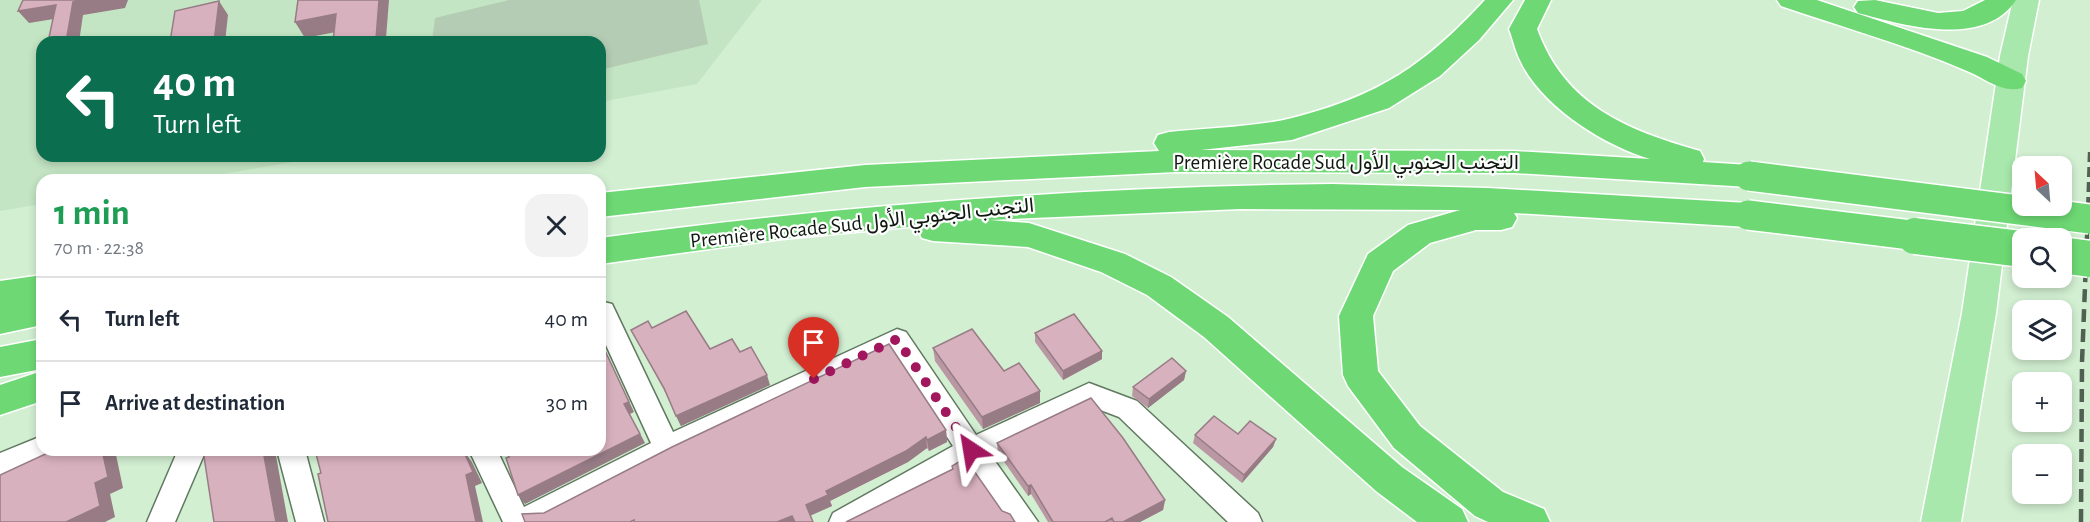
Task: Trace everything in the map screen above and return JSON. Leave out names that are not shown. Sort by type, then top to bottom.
[{"type":"highway","points":[[864,176],[1292,129],[1379,101],[1430,69],[1469,34],[1500,0]]},
{"type":"highway","points":[[1538,0],[1523,29],[1534,60],[1557,89],[1605,129],[1653,149],[1749,176]]},
{"type":"highway","points":[[1790,0],[1977,64],[2013,69]]},
{"type":"highway","points":[[1833,0],[2013,69]]},
{"type":"highway","points":[[1833,0],[1928,20],[1949,22],[1982,16],[2003,0]]},
{"type":"highway","name":"Première Rocade Sud التجنب الجنوبي الأول","points":[[606,204],[864,176],[1187,161],[1514,162],[1749,176],[2090,219]]},
{"type":"highway","name":"Première Rocade Sud التجنب الجنوبي الأول","points":[[606,250],[833,222],[1014,206],[1172,198],[1323,196],[1521,201],[1748,215],[2012,248]]},
{"type":"highway","points":[[1530,522],[1489,504],[1407,437],[1361,375],[1356,316],[1380,263],[1419,234],[1476,218],[1748,215]]},
{"type":"highway","points":[[833,222],[1029,235],[1113,263],[1159,286],[1216,327],[1389,479],[1448,522]]},
{"type":"highway","points":[[2072,257],[2090,259]]},
{"type":"highway","points":[[0,294],[36,289]]},
{"type":"highway","points":[[0,320],[36,312]]},
{"type":"highway","points":[[0,362],[36,355]]},
{"type":"highway","points":[[0,400],[36,388]]},
{"type":"main road","points":[[1941,522],[1979,313],[2013,69],[2026,0]]},
{"type":"street","points":[[606,317],[667,448]]},
{"type":"street","points":[[523,522],[667,448],[897,339],[971,450],[1024,522]]},
{"type":"street","points":[[843,522],[971,450],[1089,394],[1128,409],[1248,522]]},
{"type":"street","points":[[0,466],[36,451]]},
{"type":"street","points":[[160,522],[189,456]]},
{"type":"street","points":[[293,456],[310,522]]},
{"type":"street","points":[[486,456],[517,522]]},
{"type":"shaded area","points":[[0,0],[762,0],[697,84],[606,101],[606,36],[36,36],[36,162],[292,162],[224,174],[36,174],[36,205],[0,211]]},
{"type":"shaded area","points":[[509,0],[699,0],[708,44],[606,69],[606,36],[433,36],[435,18]]},
{"type":"building","points":[[23,0],[87,0],[73,2],[67,36],[49,36],[56,5],[18,11]]},
{"type":"building","points":[[298,0],[379,0],[376,36],[334,36],[336,14],[295,22]]},
{"type":"building","points":[[219,1],[215,36],[171,36],[175,11]]},
{"type":"building","points":[[686,311],[710,349],[732,339],[740,352],[751,347],[767,375],[676,416],[664,388],[631,330],[648,321],[652,328]]},
{"type":"building","points":[[1074,314],[1102,351],[1063,371],[1035,333]]},
{"type":"building","points":[[972,329],[1004,371],[1019,363],[1040,391],[982,417],[933,348]]},
{"type":"building","points":[[889,344],[946,430],[927,440],[926,437],[906,451],[826,491],[828,495],[806,505],[813,522],[795,522],[792,516],[777,522],[634,522],[634,520],[630,522],[525,522],[522,514],[544,513],[672,447]]},
{"type":"building","points":[[606,353],[629,402],[624,404],[640,434],[606,451]]},
{"type":"building","points":[[1172,358],[1186,371],[1149,399],[1133,387]]},
{"type":"building","points":[[1091,398],[1123,438],[1165,500],[1123,522],[1114,522],[1112,518],[1105,522],[1053,522],[1031,485],[1028,486],[997,443]]},
{"type":"building","points":[[1214,416],[1238,434],[1250,421],[1276,439],[1244,475],[1195,435]]},
{"type":"building","points":[[41,456],[103,456],[108,477],[95,483],[100,506],[66,522],[0,522],[0,475]]},
{"type":"building","points":[[204,456],[264,456],[276,522],[214,522]]},
{"type":"building","points":[[317,456],[466,456],[473,472],[466,475],[476,522],[328,522],[318,474],[321,473]]},
{"type":"building","points":[[596,456],[518,495],[506,458]]},
{"type":"building","points":[[965,458],[1002,511],[1010,514],[1015,522],[846,522],[953,469],[952,466]]},
{"type":"railway","points":[[2087,237],[2090,147]]},
{"type":"railway","points":[[2081,522],[2082,362],[2087,236]]},
{"type":"route","points":[[814,379],[897,339],[971,450]]}]
